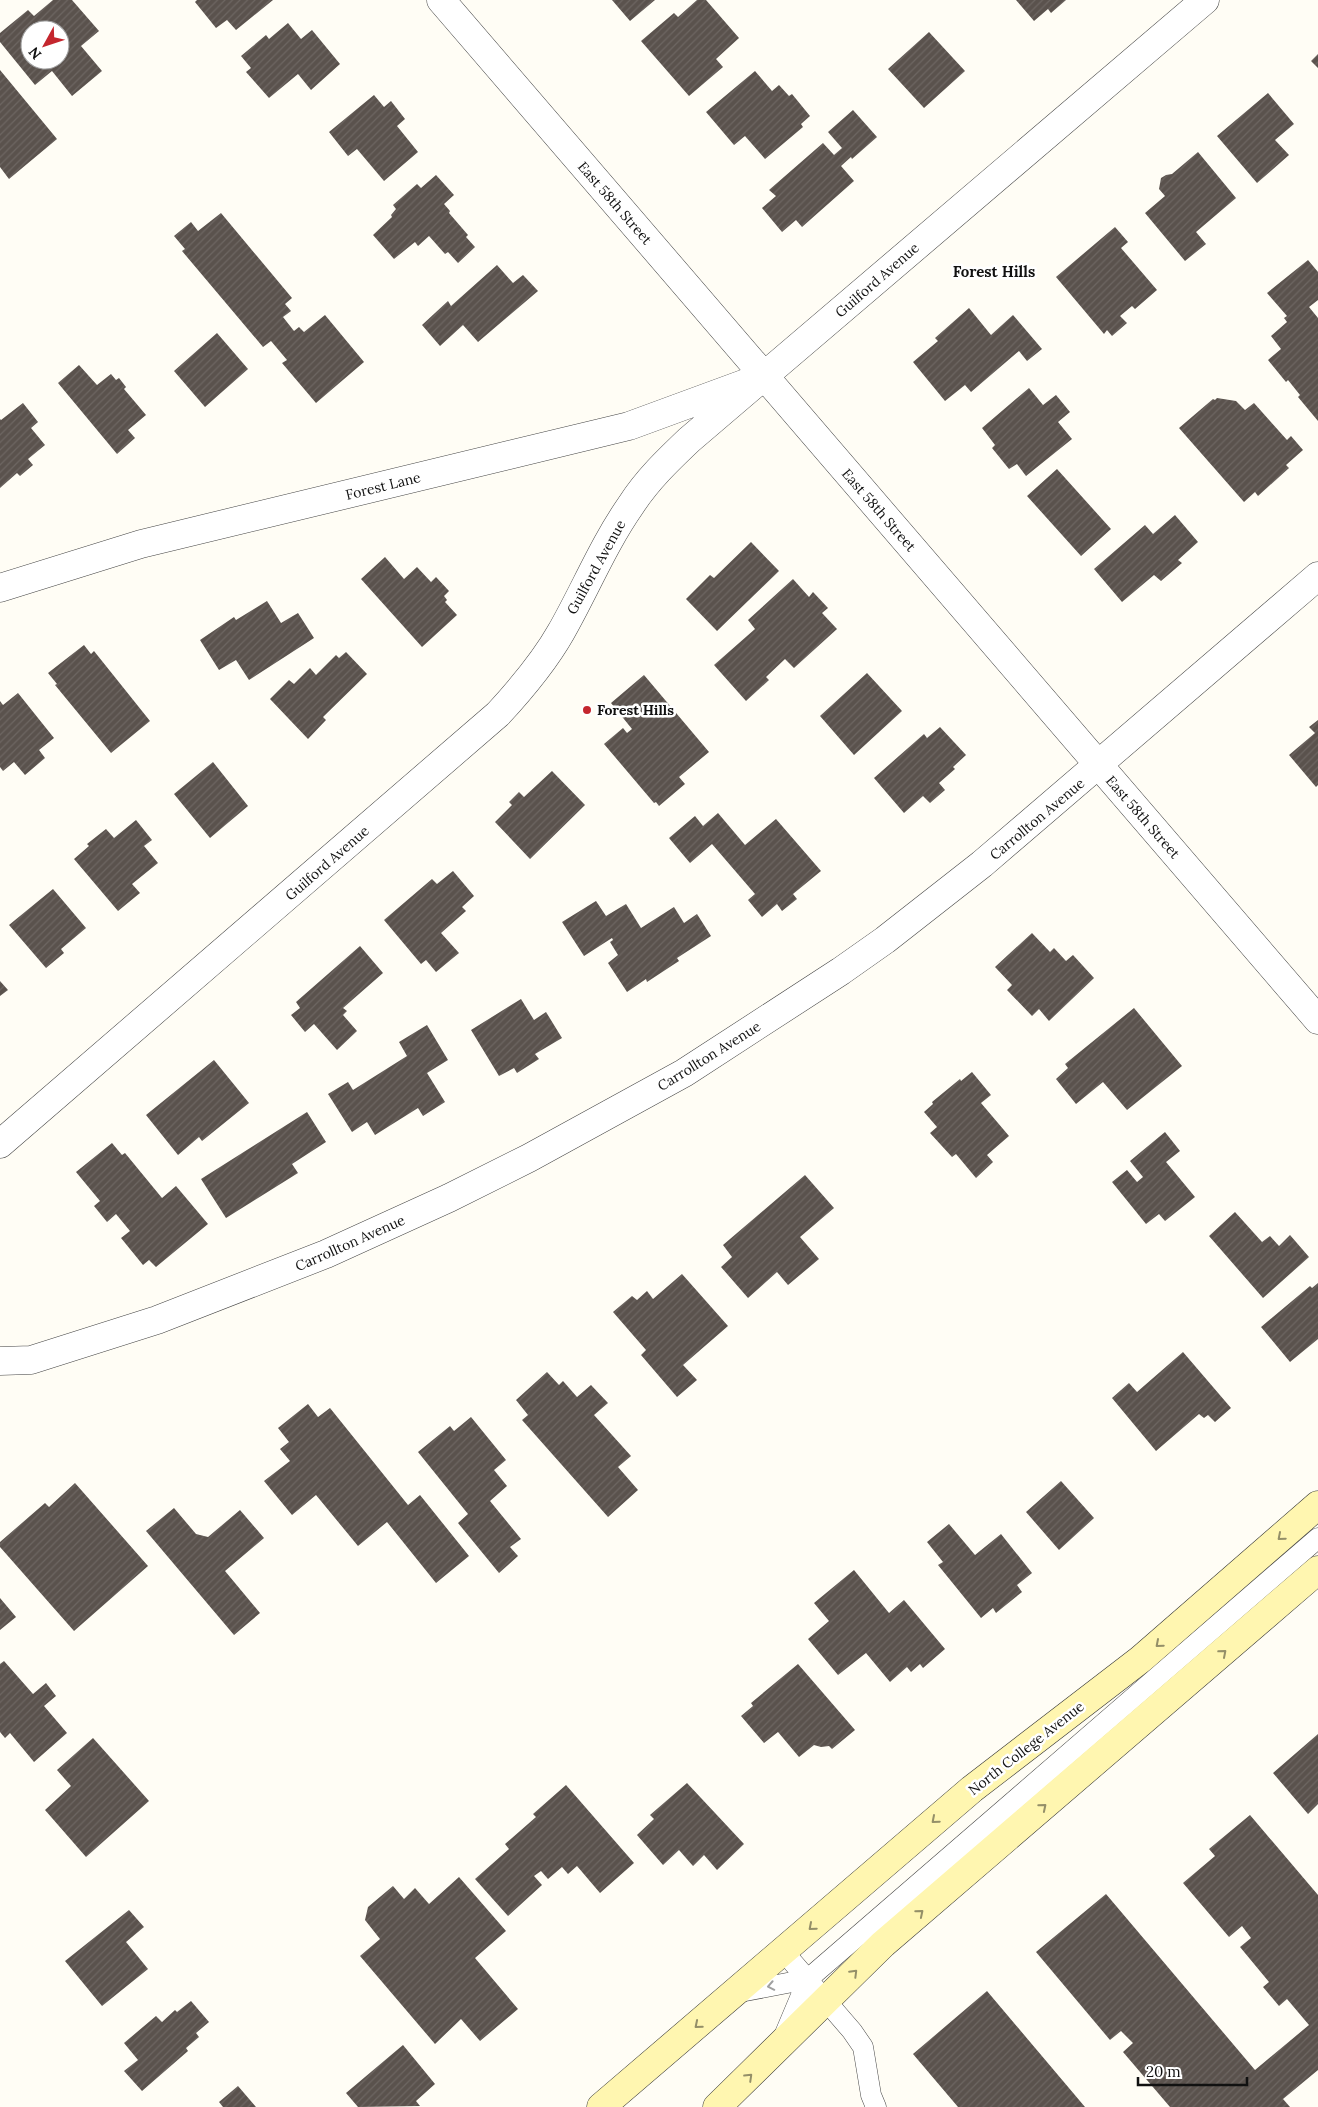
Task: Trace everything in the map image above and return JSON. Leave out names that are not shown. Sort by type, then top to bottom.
[{"type":"main road","name":"North College Avenue","points":[[601,2107],[972,1789],[1141,1659],[1318,1505]]},
{"type":"main road","name":"North College Avenue","points":[[718,2107],[826,2002],[882,1944],[1318,1570]]},
{"type":"street","name":"East 58th Street","points":[[441,0],[1318,1020]]},
{"type":"street","name":"Guilford Avenue","points":[[0,1144],[498,714],[523,687],[552,646],[603,549],[647,483],[690,440],[1205,0]]},
{"type":"street","name":"Forest Lane","points":[[0,588],[141,544],[629,426],[764,376]]},
{"type":"street","name":"Carrollton Avenue","points":[[0,1361],[31,1360],[74,1347],[157,1320],[292,1268],[449,1198],[608,1117],[724,1048],[885,940],[982,864],[1099,766],[1318,576]]},
{"type":"lane","name":"North College Avenue","points":[[780,2047],[808,1979],[1318,1538]]},
{"type":"lane","points":[[783,1952],[852,2031],[863,2047],[871,2095],[876,2107]]},
{"type":"lane","name":"North College Avenue","points":[[735,1993],[808,1979]]},
{"type":"building","points":[[53,0],[72,0],[99,31],[81,46],[102,71],[72,96],[52,71],[35,85],[23,70],[70,70],[70,20],[20,20],[20,67],[0,42],[0,33],[28,10],[34,16]]},
{"type":"building","points":[[197,0],[273,0],[236,30],[227,20],[216,28],[195,2]]},
{"type":"building","points":[[612,0],[655,0],[630,21]]},
{"type":"building","points":[[697,0],[706,0],[739,38],[716,59],[723,67],[689,96],[641,41],[674,13],[678,17]]},
{"type":"building","points":[[1016,0],[1066,0],[1051,13],[1048,9],[1034,21]]},
{"type":"building","points":[[288,23],[301,39],[312,30],[340,64],[311,90],[298,74],[269,98],[246,72],[251,68],[241,56],[266,35],[269,39]]},
{"type":"building","points":[[929,32],[965,71],[924,108],[888,69]]},
{"type":"building","points":[[1318,54],[1318,68],[1311,61]]},
{"type":"building","points":[[0,70],[57,139],[9,179],[0,167]]},
{"type":"building","points":[[755,71],[772,91],[779,85],[789,96],[792,94],[810,116],[801,124],[803,127],[765,159],[745,136],[734,145],[706,112]]},
{"type":"building","points":[[1268,93],[1294,124],[1275,140],[1289,155],[1257,183],[1217,136]]},
{"type":"building","points":[[374,95],[384,107],[391,101],[405,119],[397,126],[418,152],[384,181],[357,149],[348,156],[329,132]]},
{"type":"building","points":[[853,110],[877,137],[841,166],[854,181],[802,227],[796,220],[782,232],[762,208],[776,196],[769,190],[823,143],[834,155],[842,148],[828,132]]},
{"type":"building","points":[[1198,152],[1236,198],[1196,232],[1206,244],[1185,261],[1145,213],[1165,196],[1159,189],[1161,178],[1172,174]]},
{"type":"building","points":[[436,175],[454,195],[444,204],[475,247],[458,263],[448,252],[445,254],[429,236],[418,246],[415,242],[394,259],[373,235],[392,217],[391,215],[396,209],[393,205],[417,184],[421,188]]},
{"type":"building","points":[[221,213],[292,298],[285,304],[291,311],[283,317],[294,331],[299,327],[304,332],[325,315],[364,362],[316,403],[282,363],[287,360],[271,341],[263,347],[182,251],[185,249],[174,236],[191,222],[198,231]]},
{"type":"building","points":[[1115,227],[1128,242],[1121,248],[1157,290],[1135,309],[1132,306],[1120,316],[1127,323],[1112,336],[1107,330],[1104,334],[1056,277]]},
{"type":"building","points":[[1308,260],[1318,272],[1318,300],[1309,307],[1318,318],[1318,421],[1298,397],[1300,395],[1288,380],[1286,382],[1268,360],[1281,349],[1271,336],[1287,322],[1284,318],[1287,316],[1267,293]]},
{"type":"building","points":[[497,265],[513,283],[523,275],[538,291],[478,342],[463,325],[440,346],[422,325],[448,301],[451,306]]},
{"type":"building","points":[[969,308],[991,335],[1013,315],[1042,349],[1027,361],[1019,351],[971,392],[965,385],[945,401],[913,362],[938,341],[935,338]]},
{"type":"building","points":[[217,333],[248,369],[205,407],[174,371]]},
{"type":"building","points":[[79,365],[97,385],[111,374],[116,380],[119,378],[126,387],[124,389],[146,415],[128,430],[135,438],[117,454],[58,383]]},
{"type":"building","points":[[1029,388],[1043,405],[1056,395],[1070,412],[1058,422],[1072,439],[1026,476],[1017,464],[1009,469],[992,448],[995,445],[982,428]]},
{"type":"building","points":[[1213,399],[1236,401],[1245,410],[1254,403],[1287,440],[1291,436],[1303,450],[1286,465],[1289,468],[1258,496],[1255,492],[1244,502],[1179,428]]},
{"type":"building","points":[[23,403],[38,422],[31,428],[45,445],[28,459],[33,465],[20,476],[17,473],[0,488],[0,419]]},
{"type":"building","points":[[1057,469],[1111,529],[1081,556],[1027,496]]},
{"type":"building","points":[[1175,515],[1198,542],[1178,560],[1182,563],[1161,581],[1154,575],[1122,602],[1094,569],[1145,525],[1153,534]]},
{"type":"building","points":[[751,542],[779,571],[717,631],[686,599],[710,575],[714,578]]},
{"type":"building","points":[[385,557],[404,579],[417,567],[431,582],[436,577],[449,591],[444,596],[447,600],[445,602],[457,615],[422,647],[361,579]]},
{"type":"building","points":[[793,579],[809,597],[813,592],[828,608],[822,613],[837,629],[794,668],[785,659],[766,677],[769,680],[746,701],[714,665],[755,629],[748,620]]},
{"type":"building","points":[[267,601],[281,623],[298,613],[314,638],[249,680],[236,660],[219,670],[200,640],[234,617],[236,620]]},
{"type":"building","points":[[84,645],[91,654],[94,651],[150,721],[111,753],[55,685],[57,684],[48,673]]},
{"type":"building","points":[[346,652],[367,674],[323,717],[326,720],[308,739],[270,699],[289,680],[294,684],[310,668],[316,675],[336,655],[339,658]]},
{"type":"building","points":[[867,673],[902,711],[854,755],[820,716]]},
{"type":"building","points":[[644,675],[709,752],[679,777],[685,784],[659,806],[656,802],[654,803],[604,744],[623,728],[627,733],[632,729],[611,703]]},
{"type":"building","points":[[18,693],[54,738],[39,750],[45,758],[25,775],[14,762],[3,771],[0,767],[0,701],[3,705]]},
{"type":"building","points":[[1318,720],[1318,785],[1316,787],[1289,755],[1315,733],[1309,727]]},
{"type":"building","points":[[940,727],[966,755],[953,767],[955,769],[939,783],[945,790],[930,803],[923,796],[904,813],[874,778],[924,734],[927,738]]},
{"type":"building","points":[[213,762],[248,806],[210,838],[174,794]]},
{"type":"building","points":[[552,771],[585,805],[530,859],[495,822],[512,805],[509,802],[519,792],[524,797]]},
{"type":"building","points":[[718,813],[745,845],[776,819],[821,871],[793,894],[797,899],[782,911],[777,904],[762,917],[748,900],[755,894],[712,844],[690,863],[669,838],[695,816],[703,826]]},
{"type":"building","points":[[136,820],[152,840],[144,846],[158,863],[132,884],[140,893],[118,911],[74,859],[89,846],[87,844],[106,829],[114,838]]},
{"type":"building","points":[[453,871],[474,896],[462,907],[466,911],[441,933],[459,953],[436,972],[426,960],[421,964],[384,920],[432,879],[437,884]]},
{"type":"building","points":[[53,889],[86,928],[61,949],[64,953],[46,968],[9,925]]},
{"type":"building","points":[[596,901],[606,916],[626,904],[641,928],[674,907],[684,923],[697,914],[711,936],[677,958],[679,961],[647,982],[646,979],[627,992],[608,963],[618,955],[610,942],[613,940],[612,938],[584,956],[562,922]]},
{"type":"building","points":[[1032,933],[1050,952],[1054,948],[1066,961],[1073,955],[1094,978],[1049,1021],[1039,1009],[1032,1016],[1007,990],[1012,985],[995,967]]},
{"type":"building","points":[[360,946],[383,973],[343,1008],[347,1011],[343,1015],[357,1031],[337,1050],[314,1024],[305,1032],[291,1015],[300,1008],[296,1002]]},
{"type":"building","points":[[0,981],[8,990],[0,996]]},
{"type":"building","points":[[521,999],[534,1020],[546,1012],[562,1038],[535,1054],[539,1059],[517,1073],[514,1068],[499,1076],[471,1030]]},
{"type":"building","points":[[1134,1008],[1182,1066],[1127,1110],[1103,1082],[1076,1104],[1056,1079],[1068,1068],[1065,1064]]},
{"type":"building","points":[[427,1025],[448,1060],[427,1073],[445,1102],[423,1116],[418,1108],[375,1135],[367,1122],[352,1132],[328,1094],[348,1082],[353,1090],[407,1056],[399,1042]]},
{"type":"building","points":[[214,1060],[249,1103],[202,1141],[199,1137],[178,1155],[146,1115]]},
{"type":"building","points":[[972,1072],[991,1095],[981,1103],[1009,1136],[987,1155],[993,1162],[976,1178],[956,1154],[952,1157],[930,1133],[937,1127],[924,1112],[933,1104],[932,1102],[960,1079],[961,1081]]},
{"type":"building","points":[[307,1112],[326,1142],[292,1164],[298,1173],[226,1218],[201,1179]]},
{"type":"building","points":[[1165,1132],[1180,1151],[1166,1162],[1195,1197],[1165,1221],[1159,1214],[1146,1224],[1112,1182],[1127,1170],[1137,1182],[1143,1177],[1130,1161]]},
{"type":"building","points":[[112,1143],[122,1155],[125,1153],[162,1198],[176,1186],[208,1224],[156,1267],[149,1260],[143,1265],[121,1238],[130,1231],[116,1214],[107,1222],[94,1206],[100,1201],[76,1172]]},
{"type":"building","points":[[805,1175],[834,1208],[800,1237],[819,1259],[788,1285],[777,1272],[748,1298],[721,1267],[732,1257],[723,1245]]},
{"type":"building","points":[[1235,1212],[1262,1242],[1270,1236],[1279,1246],[1290,1235],[1309,1257],[1263,1298],[1209,1236]]},
{"type":"building","points":[[682,1274],[728,1326],[683,1365],[697,1380],[677,1397],[641,1355],[646,1350],[613,1312],[632,1296],[637,1300],[647,1291],[653,1299]]},
{"type":"building","points":[[1318,1283],[1318,1339],[1290,1362],[1261,1327],[1310,1286],[1312,1288]]},
{"type":"building","points":[[1183,1352],[1231,1408],[1215,1422],[1208,1415],[1204,1418],[1199,1414],[1156,1451],[1112,1398],[1129,1383],[1137,1392]]},
{"type":"building","points":[[547,1372],[559,1385],[563,1381],[577,1397],[591,1385],[608,1403],[594,1415],[631,1456],[618,1467],[638,1490],[608,1517],[522,1420],[528,1415],[516,1400]]},
{"type":"building","points":[[308,1404],[318,1417],[330,1408],[408,1505],[420,1495],[469,1556],[436,1583],[387,1522],[358,1546],[316,1495],[292,1515],[264,1481],[290,1461],[280,1449],[289,1442],[278,1428]]},
{"type":"building","points":[[471,1417],[506,1460],[494,1470],[507,1486],[490,1501],[521,1539],[510,1547],[518,1556],[499,1573],[458,1523],[468,1514],[418,1452],[450,1426],[454,1431]]},
{"type":"building","points":[[1061,1481],[1094,1518],[1059,1550],[1026,1512]]},
{"type":"building","points":[[75,1483],[148,1566],[74,1631],[0,1547],[0,1542],[45,1503],[49,1507]]},
{"type":"building","points":[[174,1508],[196,1534],[208,1537],[240,1510],[264,1538],[225,1571],[260,1613],[234,1635],[146,1531]]},
{"type":"building","points":[[949,1524],[975,1555],[1001,1534],[1032,1573],[1017,1585],[1022,1592],[996,1613],[993,1608],[981,1618],[938,1565],[943,1562],[927,1542]]},
{"type":"building","points":[[854,1570],[889,1613],[904,1600],[945,1649],[923,1668],[920,1664],[911,1672],[907,1667],[890,1682],[866,1653],[838,1675],[808,1639],[829,1621],[814,1603]]},
{"type":"building","points":[[0,1598],[16,1617],[0,1630]]},
{"type":"building","points":[[4,1661],[33,1694],[46,1683],[56,1696],[44,1706],[67,1733],[34,1762],[10,1733],[5,1738],[0,1732],[0,1664]]},
{"type":"building","points":[[798,1664],[855,1730],[832,1749],[829,1746],[821,1747],[814,1745],[799,1757],[778,1732],[764,1743],[741,1716],[753,1706],[751,1703]]},
{"type":"building","points":[[1318,1734],[1318,1804],[1308,1814],[1273,1773]]},
{"type":"building","points":[[93,1738],[149,1801],[86,1857],[45,1810],[71,1786],[57,1770]]},
{"type":"building","points":[[687,1783],[744,1844],[717,1870],[704,1855],[693,1866],[679,1850],[663,1865],[637,1835],[654,1819],[650,1815]]},
{"type":"building","points":[[566,1785],[634,1863],[600,1893],[577,1866],[568,1874],[562,1867],[548,1879],[541,1871],[534,1876],[542,1885],[508,1916],[475,1879],[509,1849],[505,1844],[536,1817],[533,1814]]},
{"type":"building","points":[[1250,1815],[1318,1895],[1318,2070],[1283,2099],[1290,2107],[1170,2107],[1123,2052],[1133,2043],[1121,2031],[1110,2040],[1036,1952],[1106,1894],[1255,2070],[1309,2025],[1287,1999],[1279,2006],[1263,1987],[1269,1982],[1240,1947],[1251,1938],[1242,1926],[1229,1937],[1183,1883],[1215,1856],[1209,1849]]},
{"type":"building","points":[[459,1877],[506,1931],[475,1958],[518,2009],[480,2041],[461,2019],[435,2044],[360,1956],[380,1939],[365,1920],[368,1907],[393,1886],[404,1899],[415,1888],[429,1904]]},
{"type":"building","points":[[129,1910],[144,1927],[126,1942],[148,1969],[102,2006],[65,1961]]},
{"type":"building","points":[[987,1991],[1085,2107],[958,2107],[913,2054]]},
{"type":"building","points":[[191,2001],[209,2022],[196,2033],[199,2037],[186,2048],[188,2051],[142,2091],[124,2071],[138,2060],[124,2043],[156,2016],[162,2022],[175,2010],[177,2012]]},
{"type":"building","points":[[403,2045],[435,2084],[416,2101],[420,2106],[358,2107],[346,2093]]},
{"type":"building","points":[[238,2086],[256,2107],[223,2107],[219,2102]]},
{"type":"place","name":"Forest Hills","points":[[587,710]]},
{"type":"district","name":"Forest Hills","points":[[994,271]]}]
